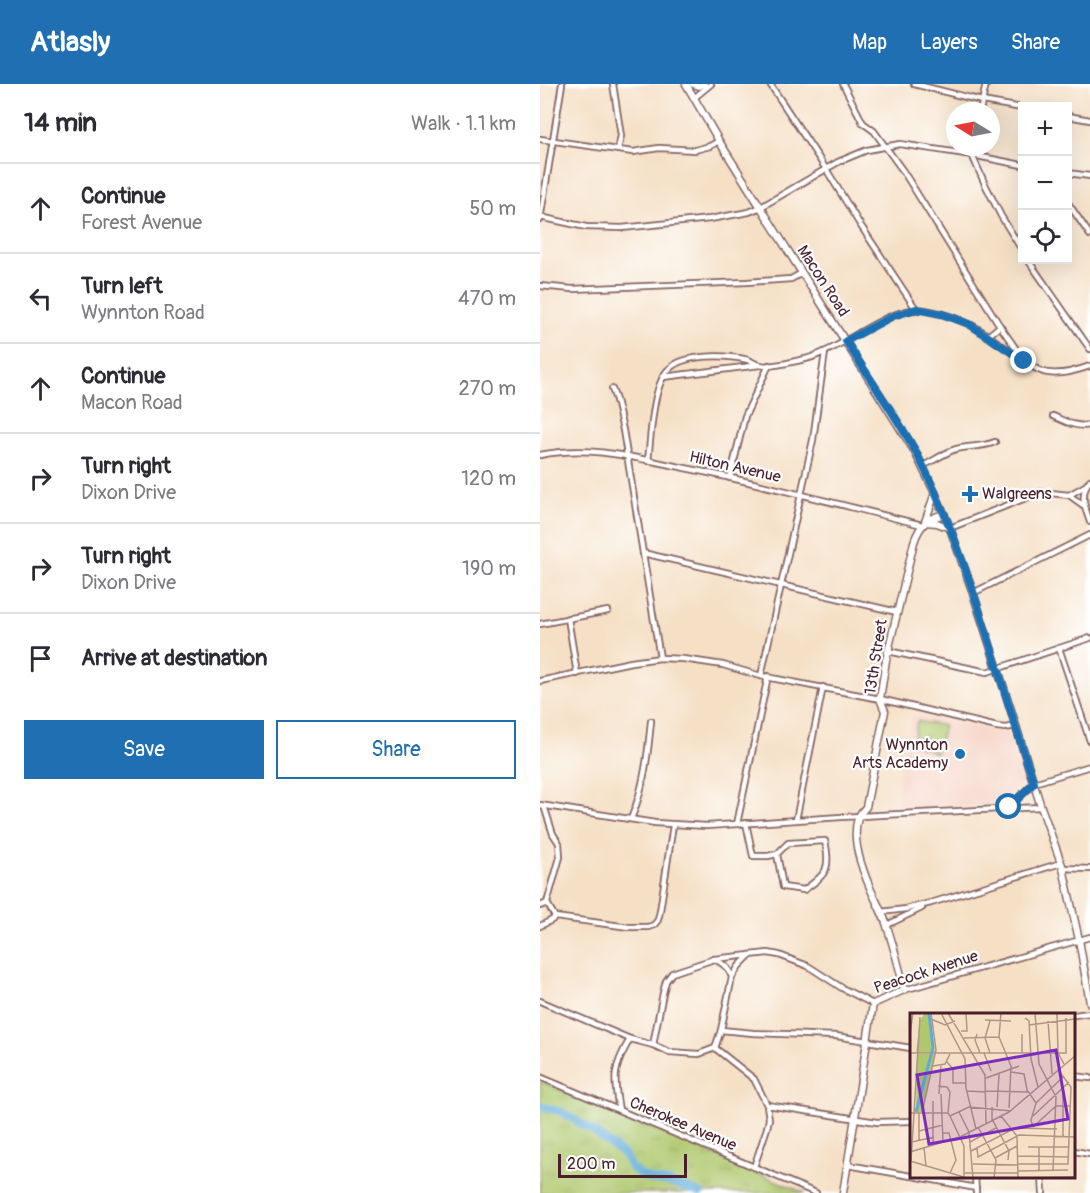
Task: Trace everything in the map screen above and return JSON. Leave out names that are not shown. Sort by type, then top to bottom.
[{"type":"main road","name":"Macon Road","points":[[686,84],[719,141],[906,435],[935,493],[973,593],[1062,866],[1079,940],[1090,1003]]},
{"type":"main road","points":[[693,84],[699,86],[704,84]]},
{"type":"main road","name":"13th Street","points":[[904,990],[887,925],[871,889],[858,848],[856,830],[859,816],[866,807],[885,711],[880,699],[897,612],[914,542],[935,493]]},
{"type":"main road","points":[[924,523],[944,514]]},
{"type":"main road","points":[[924,523],[937,523],[950,528]]},
{"type":"main road","name":"Peacock Avenue","points":[[873,1004],[904,990]]},
{"type":"main road","points":[[843,1193],[873,1004]]},
{"type":"street","points":[[562,84],[540,218],[586,227],[622,228],[710,219],[749,212],[838,162],[867,150],[900,144],[946,151]]},
{"type":"street","points":[[613,84],[621,136],[618,149]]},
{"type":"street","points":[[694,98],[711,84]]},
{"type":"street","points":[[770,84],[916,309]]},
{"type":"street","points":[[843,84],[863,123],[874,131],[886,146],[1024,361]]},
{"type":"street","points":[[914,84],[982,101],[1018,107]]},
{"type":"street","points":[[982,101],[986,84]]},
{"type":"street","points":[[1072,117],[1090,120]]},
{"type":"street","points":[[540,139],[633,152],[659,148],[695,150],[719,141]]},
{"type":"street","points":[[972,156],[1000,216],[1018,243]]},
{"type":"street","points":[[977,156],[1018,164]]},
{"type":"street","points":[[1072,174],[1090,176]]},
{"type":"street","points":[[1072,209],[1090,235]]},
{"type":"street","points":[[1031,264],[1090,350]]},
{"type":"street","points":[[540,286],[572,289],[747,282],[791,279],[802,273]]},
{"type":"street","points":[[663,377],[804,360],[825,352],[893,316],[916,309],[969,324],[1042,372],[1057,373],[1090,366]]},
{"type":"street","points":[[988,336],[1000,326]]},
{"type":"street","points":[[761,676],[813,440],[825,352]]},
{"type":"street","points":[[648,461],[658,387],[669,369],[678,363],[710,356],[750,360],[760,366]]},
{"type":"street","points":[[730,478],[745,416],[769,365]]},
{"type":"street","points":[[612,389],[627,456],[660,658]]},
{"type":"street","points":[[1053,416],[1082,427],[1090,425]]},
{"type":"street","points":[[923,466],[952,451],[995,442]]},
{"type":"street","name":"Hilton Avenue","points":[[540,455],[566,450],[609,452],[924,523]]},
{"type":"street","points":[[1069,495],[1085,486],[1090,480]]},
{"type":"street","points":[[1085,486],[1083,505],[1090,522]]},
{"type":"street","points":[[950,528],[1041,492],[1069,495],[1083,505]]},
{"type":"street","points":[[973,593],[1090,535]]},
{"type":"street","points":[[643,553],[897,612]]},
{"type":"street","points":[[540,624],[608,611]]},
{"type":"street","points":[[568,618],[577,674]]},
{"type":"street","points":[[888,651],[987,672],[1090,638]]},
{"type":"street","points":[[1059,648],[1090,741]]},
{"type":"street","points":[[540,681],[660,658],[683,659],[722,665],[761,676],[880,699],[997,727],[1016,726]]},
{"type":"street","points":[[737,824],[768,676]]},
{"type":"street","points":[[796,820],[823,687]]},
{"type":"street","points":[[631,819],[639,800],[651,721]]},
{"type":"street","points":[[1007,808],[1034,783],[1090,766]]},
{"type":"street","points":[[542,806],[673,825],[707,826],[1041,807]]},
{"type":"street","points":[[542,806],[559,843],[560,857],[547,903],[555,917]]},
{"type":"street","points":[[746,824],[753,856],[777,854],[788,843],[825,841],[828,855],[827,867],[824,874],[804,890],[783,886],[777,854]]},
{"type":"street","points":[[540,926],[555,917],[629,927],[654,925],[660,911],[673,825]]},
{"type":"street","points":[[881,912],[931,903],[1062,866],[1090,869]]},
{"type":"street","points":[[540,906],[547,903]]},
{"type":"street","points":[[887,925],[931,903]]},
{"type":"street","name":"Peacock Avenue","points":[[904,990],[1090,937]]},
{"type":"street","name":"Peacock Avenue","points":[[653,1045],[666,981],[672,973],[714,959],[768,953],[779,955],[808,966],[842,988],[873,1004]]},
{"type":"street","points":[[715,1048],[732,978],[739,966],[750,955]]},
{"type":"street","points":[[714,959],[728,968],[732,978]]},
{"type":"street","points":[[540,1001],[630,1039],[669,1052],[699,1054],[715,1048]]},
{"type":"street","points":[[1075,1015],[1090,1013]]},
{"type":"street","points":[[721,1030],[836,1036],[910,1048]]},
{"type":"street","points":[[619,1110],[615,1073],[622,1050],[630,1039]]},
{"type":"street","points":[[715,1048],[754,1079],[767,1105],[768,1128],[754,1167]]},
{"type":"street","points":[[1075,1076],[1090,1078]]},
{"type":"street","name":"Cherokee Avenue","points":[[540,1077],[816,1193]]},
{"type":"street","points":[[767,1105],[877,1122],[910,1121]]},
{"type":"street","points":[[1075,1151],[1090,1154]]},
{"type":"street","points":[[848,1165],[910,1176]]},
{"type":"street","points":[[921,1178],[976,1190]]},
{"type":"street","points":[[1042,1178],[1043,1193]]},
{"type":"shaded area","name":"Wynnton Arts Academy","points":[[913,714],[1008,733],[1024,780],[1004,803],[896,811],[899,775]]},
{"type":"green space","points":[[917,721],[944,726],[936,753],[912,744]]},
{"type":"green space","points":[[540,1081],[805,1193],[540,1193]]},
{"type":"waterway","points":[[540,1106],[562,1112],[591,1130],[625,1156],[631,1168],[641,1175],[700,1193]]},
{"type":"place","name":"Walgreens","points":[[970,494]]},
{"type":"place","name":"Wynnton Arts Academy","points":[[960,754]]},
{"type":"route","points":[[1009,807],[1034,783],[973,593],[953,536],[923,466],[846,341],[893,316],[916,309],[942,314],[969,324],[1024,361]]}]
